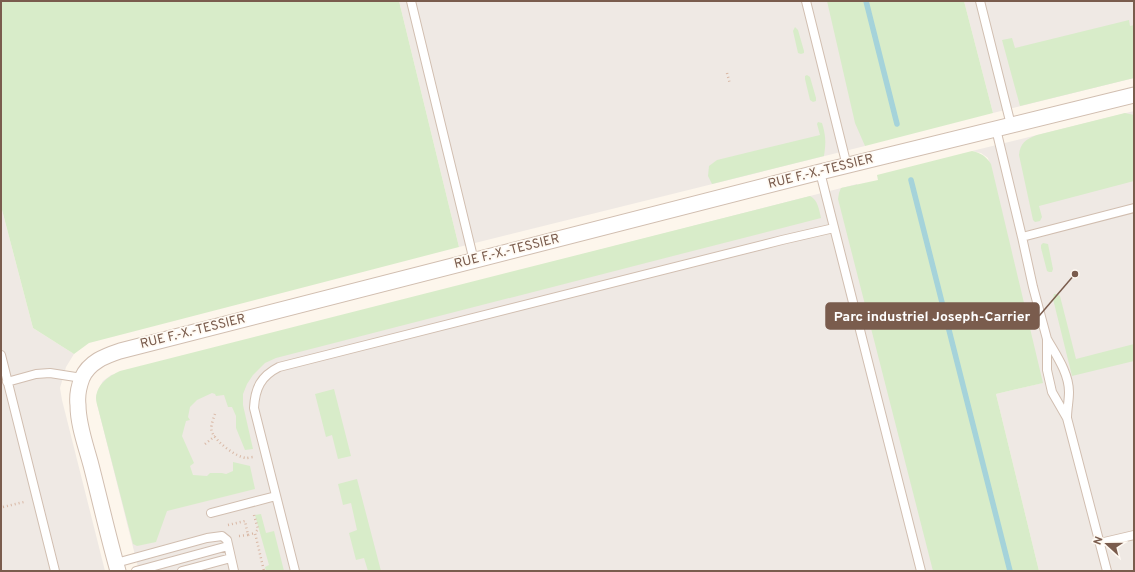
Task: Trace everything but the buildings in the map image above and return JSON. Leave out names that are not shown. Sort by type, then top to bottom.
[{"type":"street","name":"RUE F.-X.-TESSIER","points":[[117,567],[77,405],[79,387],[82,378],[94,362],[102,357],[120,351],[820,172],[1134,95]]},
{"type":"lane","points":[[411,1],[474,261]]},
{"type":"lane","points":[[806,1],[847,166]]},
{"type":"lane","points":[[980,1],[1011,125]]},
{"type":"lane","points":[[996,128],[1033,287],[1047,339],[1047,370],[1052,392],[1067,418],[1107,571]]},
{"type":"lane","points":[[820,172],[920,571]]},
{"type":"lane","points":[[1022,237],[1134,208]]},
{"type":"lane","points":[[295,571],[254,408],[256,394],[262,380],[275,369],[834,228]]},
{"type":"lane","points":[[1047,339],[1063,366],[1066,377],[1069,391],[1067,418]]},
{"type":"lane","points":[[1,355],[55,571]]},
{"type":"lane","points":[[8,382],[36,374],[50,373],[82,378]]},
{"type":"lane","points":[[211,513],[276,496]]},
{"type":"lane","points":[[1100,543],[1134,535]]},
{"type":"lane","points":[[117,567],[218,536],[227,540],[234,571]]},
{"type":"lane","points":[[136,571],[228,546]]},
{"type":"lane","points":[[182,571],[231,558]]},
{"type":"path","points":[[727,73],[730,84]]},
{"type":"path","points":[[215,414],[212,432],[228,450],[235,455],[247,458]]},
{"type":"path","points":[[205,444],[215,436]]},
{"type":"path","points":[[3,507],[37,499]]},
{"type":"path","points":[[254,513],[258,529],[255,533]]},
{"type":"path","points":[[236,523],[239,537],[248,535]]},
{"type":"shaded area","points":[[399,1],[828,1],[861,124],[865,146],[459,247]]},
{"type":"shaded area","points":[[964,1],[1134,1],[1134,78],[993,113]]},
{"type":"shaded area","points":[[1134,111],[1134,571],[1039,571],[996,394],[1042,383],[988,158],[981,153],[972,151]]},
{"type":"shaded area","points":[[857,184],[957,571],[139,571],[96,397],[103,381],[111,375]]},
{"type":"shaded area","points":[[1,206],[33,328],[74,354],[66,367],[60,388],[105,571],[1,571]]},
{"type":"green space","points":[[1,1],[399,1],[459,247],[89,343],[74,354],[33,328],[1,206]]},
{"type":"green space","points":[[827,1],[964,1],[993,113],[865,146],[855,123]]},
{"type":"green space","points":[[1129,20],[1130,26],[1134,25],[1134,78],[1020,106],[1002,40],[1012,38],[1015,48]]},
{"type":"green space","points":[[795,27],[798,30],[804,51],[804,53],[801,54],[798,53],[793,31]]},
{"type":"green space","points":[[807,75],[810,77],[816,98],[816,101],[813,102],[810,100],[805,79],[805,76]]},
{"type":"green space","points":[[1125,113],[1134,115],[1134,181],[1039,206],[1042,217],[1040,221],[1035,222],[1033,220],[1019,155],[1022,144],[1037,135]]},
{"type":"green space","points":[[818,122],[822,123],[824,132],[824,156],[712,184],[708,176],[709,166],[717,160],[820,135],[817,124]]},
{"type":"green space","points":[[972,151],[983,155],[991,164],[1043,383],[996,394],[1039,571],[933,571],[838,199],[841,188],[878,180],[877,175]]},
{"type":"green space","points":[[810,196],[815,200],[821,218],[276,358],[265,363],[253,375],[243,394],[243,405],[253,449],[245,450],[236,428],[236,416],[232,407],[228,407],[224,395],[216,396],[212,393],[197,400],[190,407],[188,417],[190,420],[186,421],[182,436],[194,463],[190,466],[193,475],[207,476],[210,473],[226,474],[233,471],[233,462],[250,466],[255,489],[167,511],[156,542],[137,546],[133,544],[96,399],[97,393],[104,381],[116,373]]},
{"type":"green space","points":[[1043,243],[1048,244],[1053,269],[1052,272],[1047,271],[1041,248]]},
{"type":"green space","points":[[1054,294],[1060,296],[1076,359],[1134,344],[1134,361],[1072,376],[1053,299]]},
{"type":"green space","points":[[334,389],[351,456],[338,459],[332,435],[326,437],[315,394]]},
{"type":"green space","points":[[357,479],[381,571],[368,571],[364,558],[356,560],[349,533],[357,530],[351,503],[343,505],[338,484]]},
{"type":"green space","points":[[261,514],[266,533],[274,531],[284,571],[266,571],[265,567],[269,565],[255,515]]},
{"type":"waterway","points":[[866,1],[897,124]]},
{"type":"waterway","points":[[911,180],[1010,571]]},
{"type":"place","name":"Parc industriel Joseph-Carrier","points":[[1075,274]]}]
